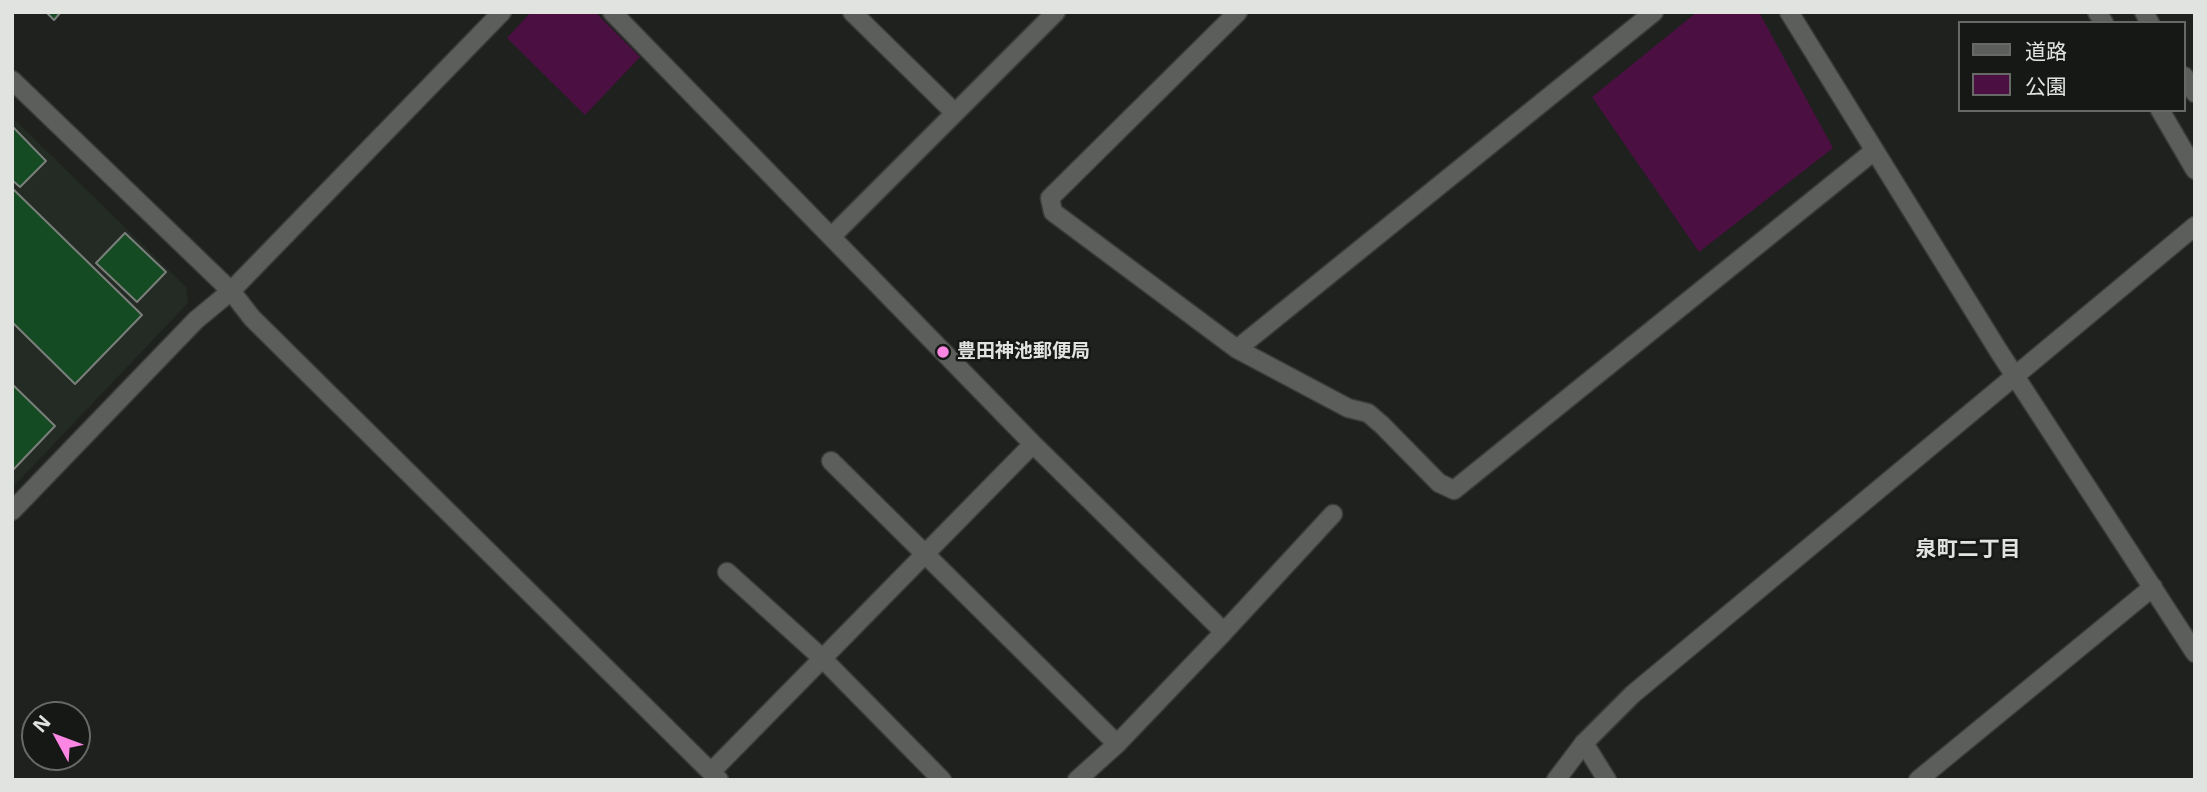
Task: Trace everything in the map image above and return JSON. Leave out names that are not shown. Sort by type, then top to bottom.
[{"type":"street","points":[[12,511],[196,320],[231,291],[502,12]]},
{"type":"street","points":[[612,12],[1033,444],[1224,632]]},
{"type":"street","points":[[852,12],[955,113]]},
{"type":"street","points":[[832,236],[1056,12]]},
{"type":"street","points":[[1238,12],[1050,198],[1053,212],[1237,349],[1348,408],[1368,413],[1439,484],[1454,490],[1874,151]]},
{"type":"street","points":[[1237,349],[1654,12]]},
{"type":"street","points":[[1789,12],[1874,151],[2195,653]]},
{"type":"street","points":[[12,80],[231,291],[252,318],[715,776],[822,658],[1033,444]]},
{"type":"street","points":[[2161,112],[2195,170]]},
{"type":"street","points":[[1556,780],[1584,743],[1633,694],[2195,226]]},
{"type":"street","points":[[831,461],[1117,744]]},
{"type":"street","points":[[1077,780],[1117,744],[1333,514]]},
{"type":"street","points":[[727,572],[822,658],[942,780]]},
{"type":"street","points":[[1918,780],[2153,587]]},
{"type":"street","points":[[1584,743],[1607,780]]},
{"type":"shaded area","points":[[12,117],[186,287],[188,303],[12,488]]},
{"type":"green space","points":[[531,12],[595,12],[640,57],[585,115],[507,38]]},
{"type":"green space","points":[[1697,12],[1759,12],[1833,148],[1699,252],[1592,97]]},
{"type":"building","points":[[46,12],[61,12],[54,20]]},
{"type":"building","points":[[12,126],[46,161],[20,187],[12,180]]},
{"type":"building","points":[[12,188],[142,315],[75,384],[12,322]]},
{"type":"building","points":[[125,233],[166,272],[137,302],[96,263]]},
{"type":"building","points":[[12,384],[55,426],[12,471]]},
{"type":"place","name":"豊田神池郵便局","points":[[943,352]]},
{"type":"district","name":"泉町二丁目","points":[[1968,550]]}]
